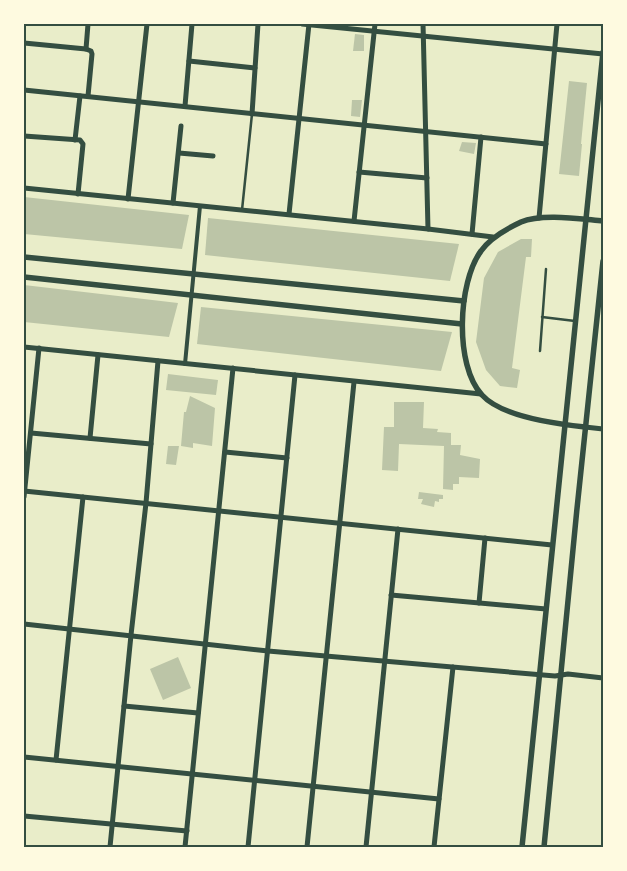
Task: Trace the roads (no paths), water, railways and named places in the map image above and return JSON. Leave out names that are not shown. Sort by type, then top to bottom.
[{"type":"street","points":[[86,49],[88,24]]},
{"type":"street","points":[[128,199],[147,24]]},
{"type":"street","points":[[185,106],[192,24]]},
{"type":"street","points":[[252,114],[258,24]]},
{"type":"street","points":[[302,24],[603,53],[522,847]]},
{"type":"street","points":[[289,214],[309,24]]},
{"type":"street","points":[[354,221],[374,24]]},
{"type":"street","points":[[423,24],[428,229]]},
{"type":"street","points":[[539,218],[557,24]]},
{"type":"street","points":[[24,44],[91,51],[88,96]]},
{"type":"street","points":[[189,61],[255,68]]},
{"type":"street","points":[[24,90],[546,144]]},
{"type":"street","points":[[75,140],[80,96]]},
{"type":"street","points":[[173,203],[181,126]]},
{"type":"street","points":[[24,136],[80,140],[83,144],[78,194]]},
{"type":"street","points":[[472,234],[481,137]]},
{"type":"street","points":[[179,153],[213,156]]},
{"type":"street","points":[[359,172],[427,178]]},
{"type":"street","points":[[24,188],[289,214],[493,237]]},
{"type":"street","points":[[185,364],[200,206]]},
{"type":"street","points":[[603,221],[539,218],[522,222],[493,237],[477,257],[466,286],[462,324],[462,340],[466,361],[473,381],[481,394],[491,402],[527,417],[564,425],[603,429]]},
{"type":"street","points":[[24,257],[464,301]]},
{"type":"street","points":[[544,847],[603,261]]},
{"type":"street","points":[[24,277],[462,324]]},
{"type":"street","points":[[24,347],[481,394]]},
{"type":"street","points":[[24,497],[39,348]]},
{"type":"street","points":[[90,438],[98,354]]},
{"type":"street","points":[[110,847],[146,503],[158,361]]},
{"type":"street","points":[[185,847],[233,368]]},
{"type":"street","points":[[248,847],[296,375]]},
{"type":"street","points":[[307,847],[354,382]]},
{"type":"street","points":[[31,433],[151,444]]},
{"type":"street","points":[[225,452],[287,458]]},
{"type":"street","points":[[24,491],[552,546]]},
{"type":"street","points":[[56,760],[83,497]]},
{"type":"street","points":[[366,847],[398,529]]},
{"type":"street","points":[[479,603],[485,538]]},
{"type":"street","points":[[391,595],[546,609]]},
{"type":"street","points":[[24,624],[385,662],[603,678]]},
{"type":"street","points":[[434,847],[453,667]]},
{"type":"street","points":[[124,706],[198,713]]},
{"type":"street","points":[[24,757],[439,799]]},
{"type":"street","points":[[24,816],[187,831]]},
{"type":"lane","points":[[242,210],[252,114]]},
{"type":"lane","points":[[540,351],[546,269]]},
{"type":"lane","points":[[542,317],[576,321]]}]
